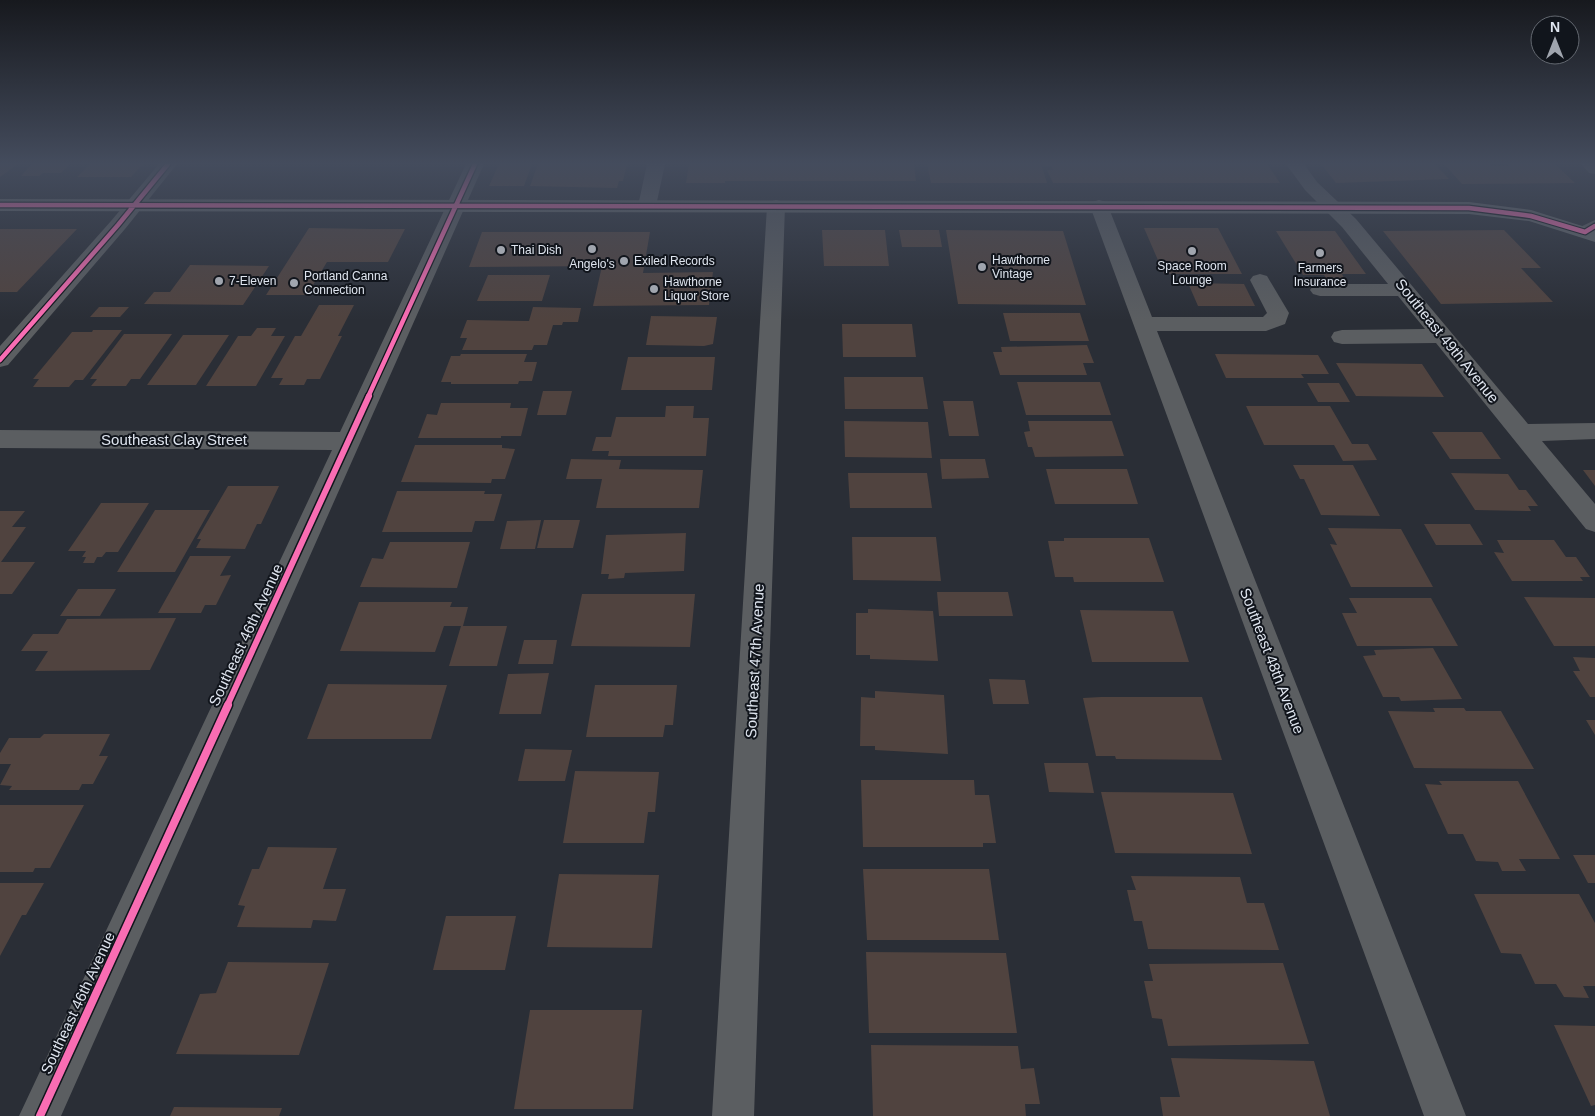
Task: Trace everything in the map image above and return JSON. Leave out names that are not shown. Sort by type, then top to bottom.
[{"type":"main road","points":[[1531,216],[1592,231]]},
{"type":"street","points":[[0,360],[124,216]]},
{"type":"street","name":"Southeast 46th Avenue","points":[[40,1116],[452,216]]},
{"type":"street","name":"Southeast 47th Avenue","points":[[734,1116],[776,216]]},
{"type":"street","name":"Southeast 48th Avenue","points":[[1103,216],[1445,1116]]},
{"type":"street","name":"Southeast 49th Avenue","points":[[1343,216],[1444,336],[1595,522]]},
{"type":"street","points":[[1144,324],[1266,324],[1276,319],[1278,313],[1260,280]]},
{"type":"street","points":[[1320,290],[1405,290]]},
{"type":"street","points":[[1342,337],[1444,336]]},
{"type":"street","points":[[1523,434],[1595,431]]},
{"type":"street","name":"Southeast Clay Street","points":[[0,439],[349,441]]},
{"type":"building","points":[[309,228],[405,229],[388,262],[327,262],[307,295],[266,295]]},
{"type":"building","name":"Space Room Lounge","points":[[1144,228],[1218,228],[1242,274],[1164,274]]},
{"type":"building","points":[[0,229],[77,229],[17,292],[0,292]]},
{"type":"building","points":[[822,230],[885,230],[889,266],[824,266]]},
{"type":"building","points":[[899,230],[939,230],[942,247],[902,247]]},
{"type":"building","points":[[946,230],[1063,231],[1086,305],[958,304]]},
{"type":"building","points":[[1504,230],[1541,268],[1521,268],[1553,302],[1441,304],[1383,231]]},
{"type":"building","name":"Farmers Insurance","points":[[1276,231],[1335,231],[1366,274],[1342,274],[1344,278],[1326,278],[1324,275],[1303,275]]},
{"type":"building","points":[[482,232],[650,232],[643,273],[713,272],[709,305],[593,306],[602,266],[469,267]]},
{"type":"building","name":"7-Eleven","points":[[190,265],[269,266],[243,305],[144,304],[154,292],[170,292]]},
{"type":"building","points":[[488,275],[550,275],[542,301],[477,301]]},
{"type":"building","points":[[1188,283],[1244,284],[1255,306],[1198,306]]},
{"type":"building","points":[[319,305],[354,305],[338,336],[342,336],[320,379],[307,379],[304,385],[279,385],[283,378],[271,378],[295,336],[301,336]]},
{"type":"building","points":[[99,307],[129,307],[120,317],[90,317]]},
{"type":"building","points":[[533,307],[581,308],[578,322],[563,322],[562,325],[553,325],[547,345],[534,345],[532,350],[462,350],[467,338],[460,338],[467,320],[529,321]]},
{"type":"building","points":[[1003,313],[1080,313],[1089,341],[1010,341]]},
{"type":"building","points":[[651,316],[717,317],[713,344],[704,346],[646,345]]},
{"type":"building","points":[[842,324],[912,324],[916,357],[843,357]]},
{"type":"building","points":[[257,328],[276,328],[271,336],[285,336],[256,386],[206,386],[238,336],[251,336]]},
{"type":"building","points":[[93,330],[122,330],[83,380],[75,380],[69,387],[33,387],[39,379],[33,379],[72,332],[92,332]]},
{"type":"building","points":[[124,334],[172,334],[140,379],[131,379],[126,386],[91,386],[97,379],[90,379]]},
{"type":"building","points":[[183,335],[229,335],[196,385],[147,385]]},
{"type":"building","points":[[1087,345],[1094,363],[1083,363],[1087,375],[1000,375],[993,352],[1002,352],[1001,347]]},
{"type":"building","points":[[461,354],[527,354],[524,362],[537,362],[532,381],[519,381],[518,384],[451,384],[451,382],[441,382],[451,356],[460,356]]},
{"type":"building","points":[[1215,354],[1318,355],[1329,374],[1301,374],[1304,378],[1226,378]]},
{"type":"building","points":[[628,357],[715,357],[712,390],[621,390]]},
{"type":"building","points":[[1336,363],[1422,364],[1444,397],[1356,396]]},
{"type":"building","points":[[844,377],[923,377],[928,409],[845,409]]},
{"type":"building","points":[[1017,382],[1100,382],[1111,415],[1026,415]]},
{"type":"building","points":[[1307,383],[1339,383],[1350,402],[1318,402]]},
{"type":"building","points":[[543,391],[572,391],[566,415],[537,415]]},
{"type":"building","points":[[943,401],[973,401],[979,436],[949,436]]},
{"type":"building","points":[[441,403],[511,403],[510,408],[528,408],[521,436],[501,436],[501,438],[418,438],[427,414],[437,415]]},
{"type":"building","points":[[666,406],[694,406],[693,418],[709,418],[706,456],[608,456],[609,451],[592,451],[596,437],[611,437],[616,417],[665,417]]},
{"type":"building","points":[[1246,406],[1330,406],[1352,444],[1368,444],[1377,460],[1343,461],[1334,445],[1264,445]]},
{"type":"building","points":[[844,421],[928,422],[932,458],[845,457]]},
{"type":"building","points":[[1028,421],[1112,421],[1124,456],[1035,457],[1032,447],[1028,447],[1024,432],[1030,431]]},
{"type":"building","points":[[1432,432],[1482,432],[1501,459],[1450,459]]},
{"type":"building","points":[[415,445],[502,445],[502,448],[515,449],[505,479],[492,479],[491,483],[401,482]]},
{"type":"building","points":[[571,459],[621,460],[619,469],[703,470],[699,508],[596,508],[602,479],[566,479]]},
{"type":"building","points":[[940,459],[985,459],[989,478],[942,479]]},
{"type":"building","points":[[1293,465],[1353,465],[1380,516],[1321,515],[1304,479],[1300,479]]},
{"type":"building","points":[[1046,469],[1127,469],[1138,504],[1055,504]]},
{"type":"building","points":[[1583,470],[1595,470],[1595,486]]},
{"type":"building","points":[[848,473],[927,473],[932,508],[850,508]]},
{"type":"building","points":[[1451,473],[1508,474],[1519,490],[1526,490],[1538,506],[1528,506],[1531,511],[1475,510]]},
{"type":"building","points":[[228,486],[279,486],[261,524],[257,524],[245,549],[196,548],[201,539],[197,539]]},
{"type":"building","points":[[397,491],[485,491],[484,494],[502,494],[494,521],[475,521],[472,532],[382,532]]},
{"type":"building","points":[[101,503],[149,503],[118,552],[106,552],[102,557],[97,557],[94,563],[83,563],[86,557],[82,557],[86,551],[68,551]]},
{"type":"building","points":[[155,510],[210,510],[175,572],[117,572]]},
{"type":"building","points":[[0,511],[25,511],[12,527],[26,527],[1,562],[35,562],[12,594],[0,594]]},
{"type":"building","points":[[541,520],[535,549],[500,549],[507,521]]},
{"type":"building","points":[[544,520],[580,520],[573,548],[537,548]]},
{"type":"building","points":[[1424,524],[1470,524],[1483,545],[1436,545]]},
{"type":"building","points":[[1328,528],[1401,529],[1433,587],[1351,587],[1330,544],[1337,545]]},
{"type":"building","points":[[686,533],[684,571],[625,573],[624,578],[608,579],[609,574],[601,574],[606,535]]},
{"type":"building","points":[[852,537],[936,537],[941,581],[853,580]]},
{"type":"building","points":[[1064,538],[1149,538],[1164,582],[1074,582],[1073,577],[1055,577],[1048,541],[1064,541]]},
{"type":"building","points":[[1497,540],[1554,540],[1566,557],[1576,557],[1590,577],[1580,577],[1583,581],[1512,581],[1494,552],[1504,553]]},
{"type":"building","points":[[390,542],[470,542],[457,588],[360,587],[372,558],[383,559]]},
{"type":"building","points":[[190,556],[231,556],[220,576],[231,575],[216,605],[205,605],[201,613],[158,613]]},
{"type":"building","points":[[78,589],[116,589],[100,616],[60,616]]},
{"type":"building","points":[[937,592],[1008,592],[1013,616],[939,616]]},
{"type":"building","points":[[582,594],[695,594],[690,647],[571,646]]},
{"type":"building","points":[[1524,597],[1595,598],[1595,646],[1554,646]]},
{"type":"building","points":[[1349,598],[1431,598],[1458,646],[1357,646],[1342,613],[1357,613]]},
{"type":"building","points":[[359,602],[452,602],[450,607],[468,607],[463,626],[507,626],[497,666],[449,666],[461,626],[444,626],[435,652],[340,651]]},
{"type":"building","points":[[868,609],[933,611],[938,661],[870,659],[870,655],[856,655],[856,613],[868,613]]},
{"type":"building","points":[[1080,610],[1173,611],[1189,662],[1092,662]]},
{"type":"building","points":[[176,618],[150,670],[35,671],[48,651],[21,651],[33,634],[58,634],[67,619]]},
{"type":"building","points":[[524,640],[557,640],[553,664],[518,664]]},
{"type":"building","points":[[1433,648],[1462,699],[1401,701],[1399,697],[1383,697],[1363,656],[1376,655],[1374,650]]},
{"type":"building","points":[[1573,657],[1595,658],[1595,697],[1590,697],[1573,671],[1580,671]]},
{"type":"building","points":[[549,673],[541,714],[499,714],[508,674]]},
{"type":"building","points":[[989,679],[1025,680],[1029,704],[993,704]]},
{"type":"building","points":[[328,684],[447,685],[431,739],[307,739]]},
{"type":"building","points":[[595,685],[677,685],[673,725],[665,725],[663,737],[586,737]]},
{"type":"building","points":[[875,691],[944,695],[948,754],[875,750],[875,746],[860,746],[861,697],[875,698]]},
{"type":"building","points":[[1202,697],[1222,760],[1116,759],[1115,756],[1096,756],[1083,698]]},
{"type":"building","points":[[1433,708],[1464,708],[1466,711],[1501,711],[1534,769],[1414,768],[1388,711],[1435,712]]},
{"type":"building","points":[[1586,720],[1595,720],[1595,735]]},
{"type":"building","points":[[44,734],[110,734],[99,756],[108,756],[93,784],[82,784],[79,790],[9,790],[12,786],[0,785],[11,764],[0,764],[0,753],[9,738],[40,738]]},
{"type":"building","points":[[525,749],[572,750],[565,781],[518,781]]},
{"type":"building","points":[[1044,763],[1088,763],[1094,793],[1049,792]]},
{"type":"building","points":[[575,771],[659,772],[655,812],[648,812],[644,843],[563,843]]},
{"type":"building","points":[[861,780],[974,780],[975,795],[989,795],[996,843],[983,843],[983,847],[863,847]]},
{"type":"building","points":[[1439,781],[1518,781],[1560,859],[1519,859],[1526,871],[1502,871],[1498,862],[1476,861],[1463,834],[1448,834],[1425,784],[1442,785]]},
{"type":"building","points":[[1101,792],[1233,793],[1252,854],[1115,853]]},
{"type":"building","points":[[0,805],[84,805],[50,868],[35,868],[33,872],[0,872]]},
{"type":"building","points":[[268,847],[337,848],[323,889],[346,889],[336,921],[313,920],[311,928],[237,927],[245,906],[238,905],[252,869],[259,869]]},
{"type":"building","points":[[1573,855],[1595,855],[1595,883],[1588,883]]},
{"type":"building","points":[[863,869],[989,869],[999,940],[867,940]]},
{"type":"building","points":[[559,874],[659,875],[652,948],[547,947]]},
{"type":"building","points":[[1131,876],[1240,877],[1247,903],[1264,903],[1279,950],[1148,949],[1142,921],[1134,921],[1127,890],[1136,890]]},
{"type":"building","points":[[0,883],[44,883],[26,915],[22,915],[0,956]]},
{"type":"building","points":[[1474,894],[1579,894],[1595,923],[1595,986],[1583,986],[1589,998],[1564,997],[1556,984],[1535,984],[1521,954],[1501,953]]},
{"type":"building","points":[[446,916],[516,916],[505,970],[433,970]]},
{"type":"building","points":[[866,952],[1006,953],[1017,1033],[869,1033]]},
{"type":"building","points":[[228,962],[329,963],[299,1055],[176,1054],[200,994],[216,993]]},
{"type":"building","points":[[1283,963],[1309,1044],[1168,1046],[1162,1019],[1152,1018],[1144,981],[1153,981],[1149,964]]},
{"type":"building","points":[[530,1010],[642,1010],[633,1109],[514,1109]]},
{"type":"building","points":[[1554,1025],[1595,1026],[1595,1105],[1591,1106]]},
{"type":"building","points":[[871,1045],[1018,1046],[1021,1069],[1034,1068],[1040,1104],[1025,1104],[1026,1116],[873,1116]]},
{"type":"building","points":[[1171,1058],[1314,1061],[1330,1116],[1163,1116],[1160,1097],[1180,1097]]},
{"type":"building","points":[[174,1107],[282,1108],[279,1116],[170,1116]]},
{"type":"cycle path","points":[[0,360],[125,216]]},
{"type":"cycle path","points":[[40,1116],[451,216]]},
{"type":"cycle path","points":[[1531,216],[1585,232],[1595,226]]},
{"type":"place","name":"Angelo's","points":[[592,249]]},
{"type":"place","name":"Thai Dish","points":[[501,250]]},
{"type":"place","name":"Space Room Lounge","points":[[1192,251]]},
{"type":"place","name":"Farmers Insurance","points":[[1320,253]]},
{"type":"place","name":"Exiled Records","points":[[624,261]]},
{"type":"place","name":"Hawthorne Vintage","points":[[982,267]]},
{"type":"place","name":"7-Eleven","points":[[219,281]]},
{"type":"place","name":"Portland Canna Connection","points":[[294,283]]},
{"type":"place","name":"Hawthorne Liquor Store","points":[[654,289]]}]
